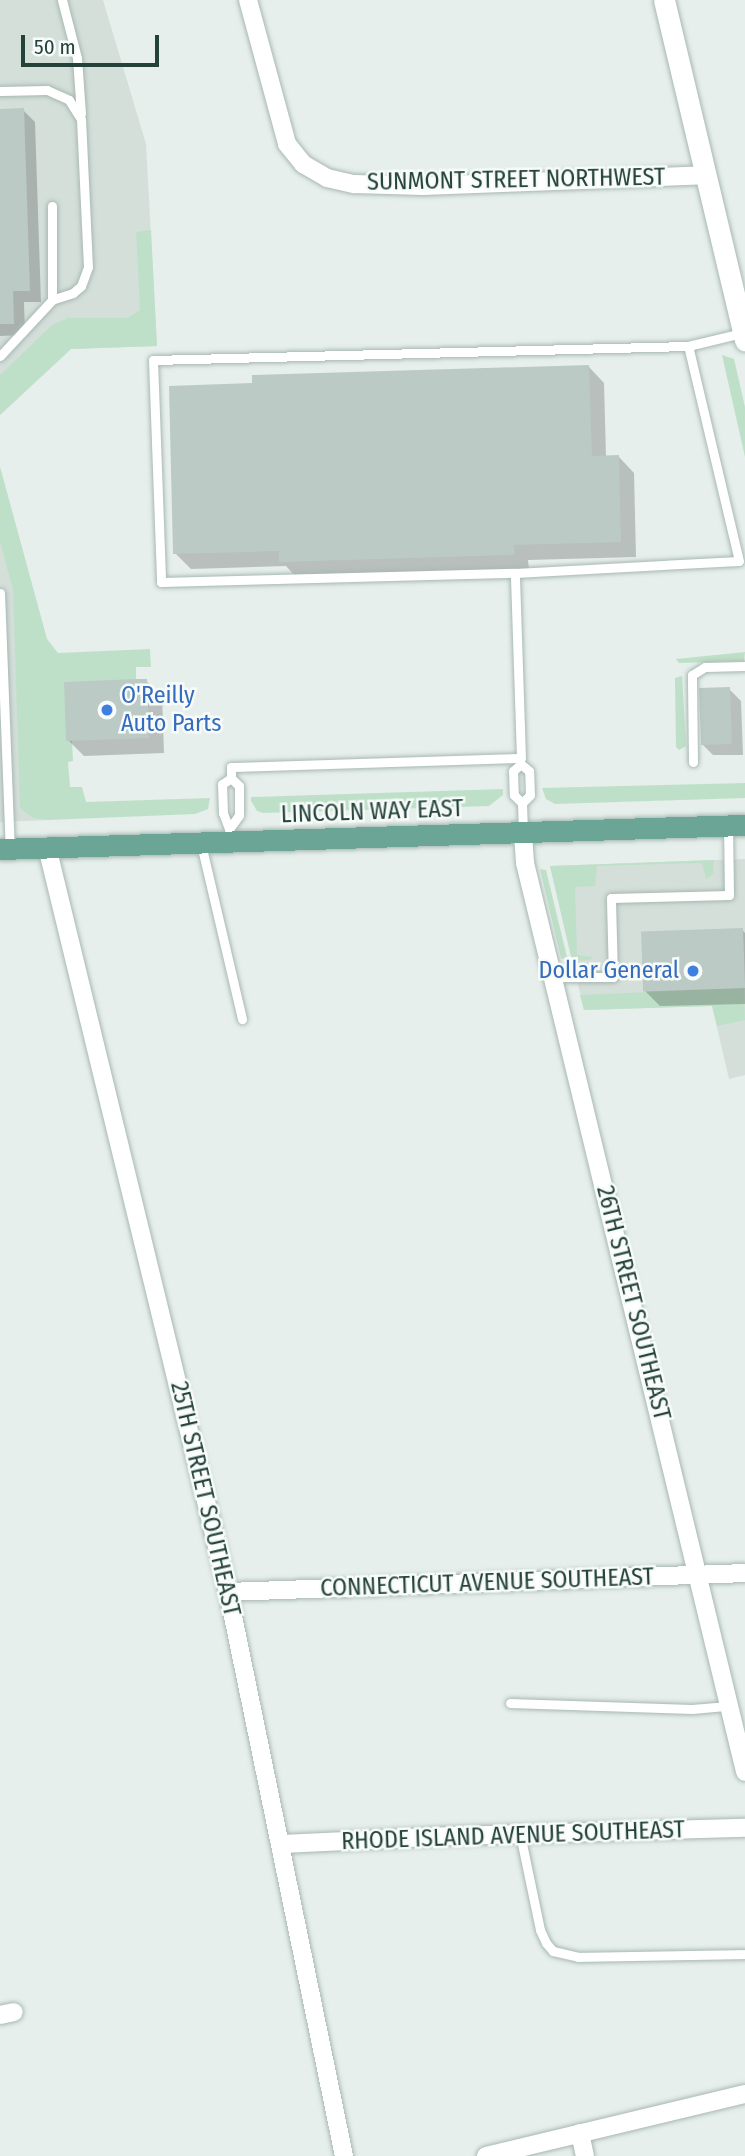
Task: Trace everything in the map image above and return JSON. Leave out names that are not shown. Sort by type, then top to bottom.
[{"type":"main road","name":"LINCOLN WAY EAST","points":[[5,848],[201,842],[229,835],[523,834],[737,826]]},
{"type":"street","name":"SUNMONT STREET NORTHWEST","points":[[248,0],[281,123],[294,154],[303,164],[327,178],[382,186],[705,174]]},
{"type":"street","points":[[664,0],[744,336]]},
{"type":"street","name":"26TH STREET SOUTHEAST","points":[[523,834],[525,863],[745,1772]]},
{"type":"street","name":"25TH STREET SOUTHEAST","points":[[47,847],[228,1592],[282,1844],[344,2156]]},
{"type":"street","name":"CONNECTICUT AVENUE SOUTHEAST","points":[[228,1592],[745,1573]]},
{"type":"street","name":"RHODE ISLAND AVENUE SOUTHEAST","points":[[282,1844],[745,1828]]},
{"type":"street","points":[[486,2156],[745,2094]]},
{"type":"street","points":[[580,2133],[585,2156]]},
{"type":"lane","points":[[0,356],[52,300],[74,293],[81,286],[88,267],[77,58],[62,0]]},
{"type":"lane","points":[[0,91],[47,90],[69,100],[81,119]]},
{"type":"lane","points":[[51,206],[52,300]]},
{"type":"lane","points":[[688,346],[742,561],[515,573],[161,582],[153,360],[688,346],[744,336]]},
{"type":"lane","points":[[515,573],[521,761],[529,771],[530,795],[522,803]]},
{"type":"lane","points":[[0,593],[5,848]]},
{"type":"lane","points":[[693,762],[692,675],[705,667],[745,666]]},
{"type":"lane","points":[[229,835],[239,816],[239,786],[231,778],[231,767],[521,761]]},
{"type":"lane","points":[[521,761],[513,771],[514,795],[522,803],[523,834]]},
{"type":"lane","points":[[229,835],[223,813],[222,784],[231,778]]},
{"type":"lane","points":[[552,977],[613,977],[611,898],[729,895],[737,826]]},
{"type":"lane","points":[[201,842],[242,1020]]},
{"type":"lane","points":[[510,1703],[692,1709],[728,1706]]},
{"type":"lane","points":[[520,1834],[540,1930],[553,1951],[578,1957],[745,1954]]},
{"type":"shaded area","points":[[0,0],[103,0],[146,144],[157,346],[71,349],[0,415]]},
{"type":"shaded area","points":[[0,467],[47,640],[48,820],[0,822]]},
{"type":"shaded area","points":[[745,859],[745,1075],[729,1079],[712,1006],[584,1010],[550,866]]},
{"type":"green space","points":[[151,230],[157,346],[71,349],[0,415],[0,375],[52,325],[68,318],[128,318],[140,310],[136,232]]},
{"type":"green space","points":[[722,355],[734,359],[745,407],[745,457]]},
{"type":"green space","points":[[0,467],[47,639],[58,653],[150,649],[151,667],[136,667],[136,679],[66,741],[72,741],[73,761],[68,762],[70,787],[82,787],[86,802],[210,798],[208,809],[195,814],[48,820],[33,818],[20,808],[13,590],[0,542]]},
{"type":"green space","points":[[745,652],[744,661],[679,663],[676,659]]},
{"type":"green space","points":[[682,676],[686,746],[679,750],[676,747],[675,678]]},
{"type":"green space","points":[[745,783],[745,798],[555,804],[546,799],[542,788]]},
{"type":"green space","points":[[503,789],[503,795],[489,806],[263,813],[257,811],[251,801],[251,797]]},
{"type":"green space","points":[[714,860],[713,874],[706,879],[702,863],[597,866],[595,886],[575,887],[577,955],[593,957],[590,960],[572,961],[550,866]]},
{"type":"green space","points":[[540,869],[546,870],[568,961],[561,958]]},
{"type":"green space","points":[[743,928],[745,1020],[717,1026],[712,1006],[584,1010],[580,995],[744,988]]},
{"type":"building","points":[[24,108],[30,291],[13,291],[14,324],[0,324],[0,109]]},
{"type":"building","points":[[589,365],[592,456],[619,455],[621,542],[514,545],[514,555],[279,562],[279,551],[173,554],[169,386],[252,383],[252,375]]},
{"type":"building","name":"O'Reilly Auto Parts","points":[[147,679],[149,738],[66,741],[64,682]]},
{"type":"building","points":[[730,687],[732,744],[701,745],[699,688]]},
{"type":"building","name":"Dollar General","points":[[743,928],[745,988],[643,992],[641,932]]},
{"type":"place","name":"O'Reilly Auto Parts","points":[[107,710]]},
{"type":"place","name":"Dollar General","points":[[693,971]]}]
